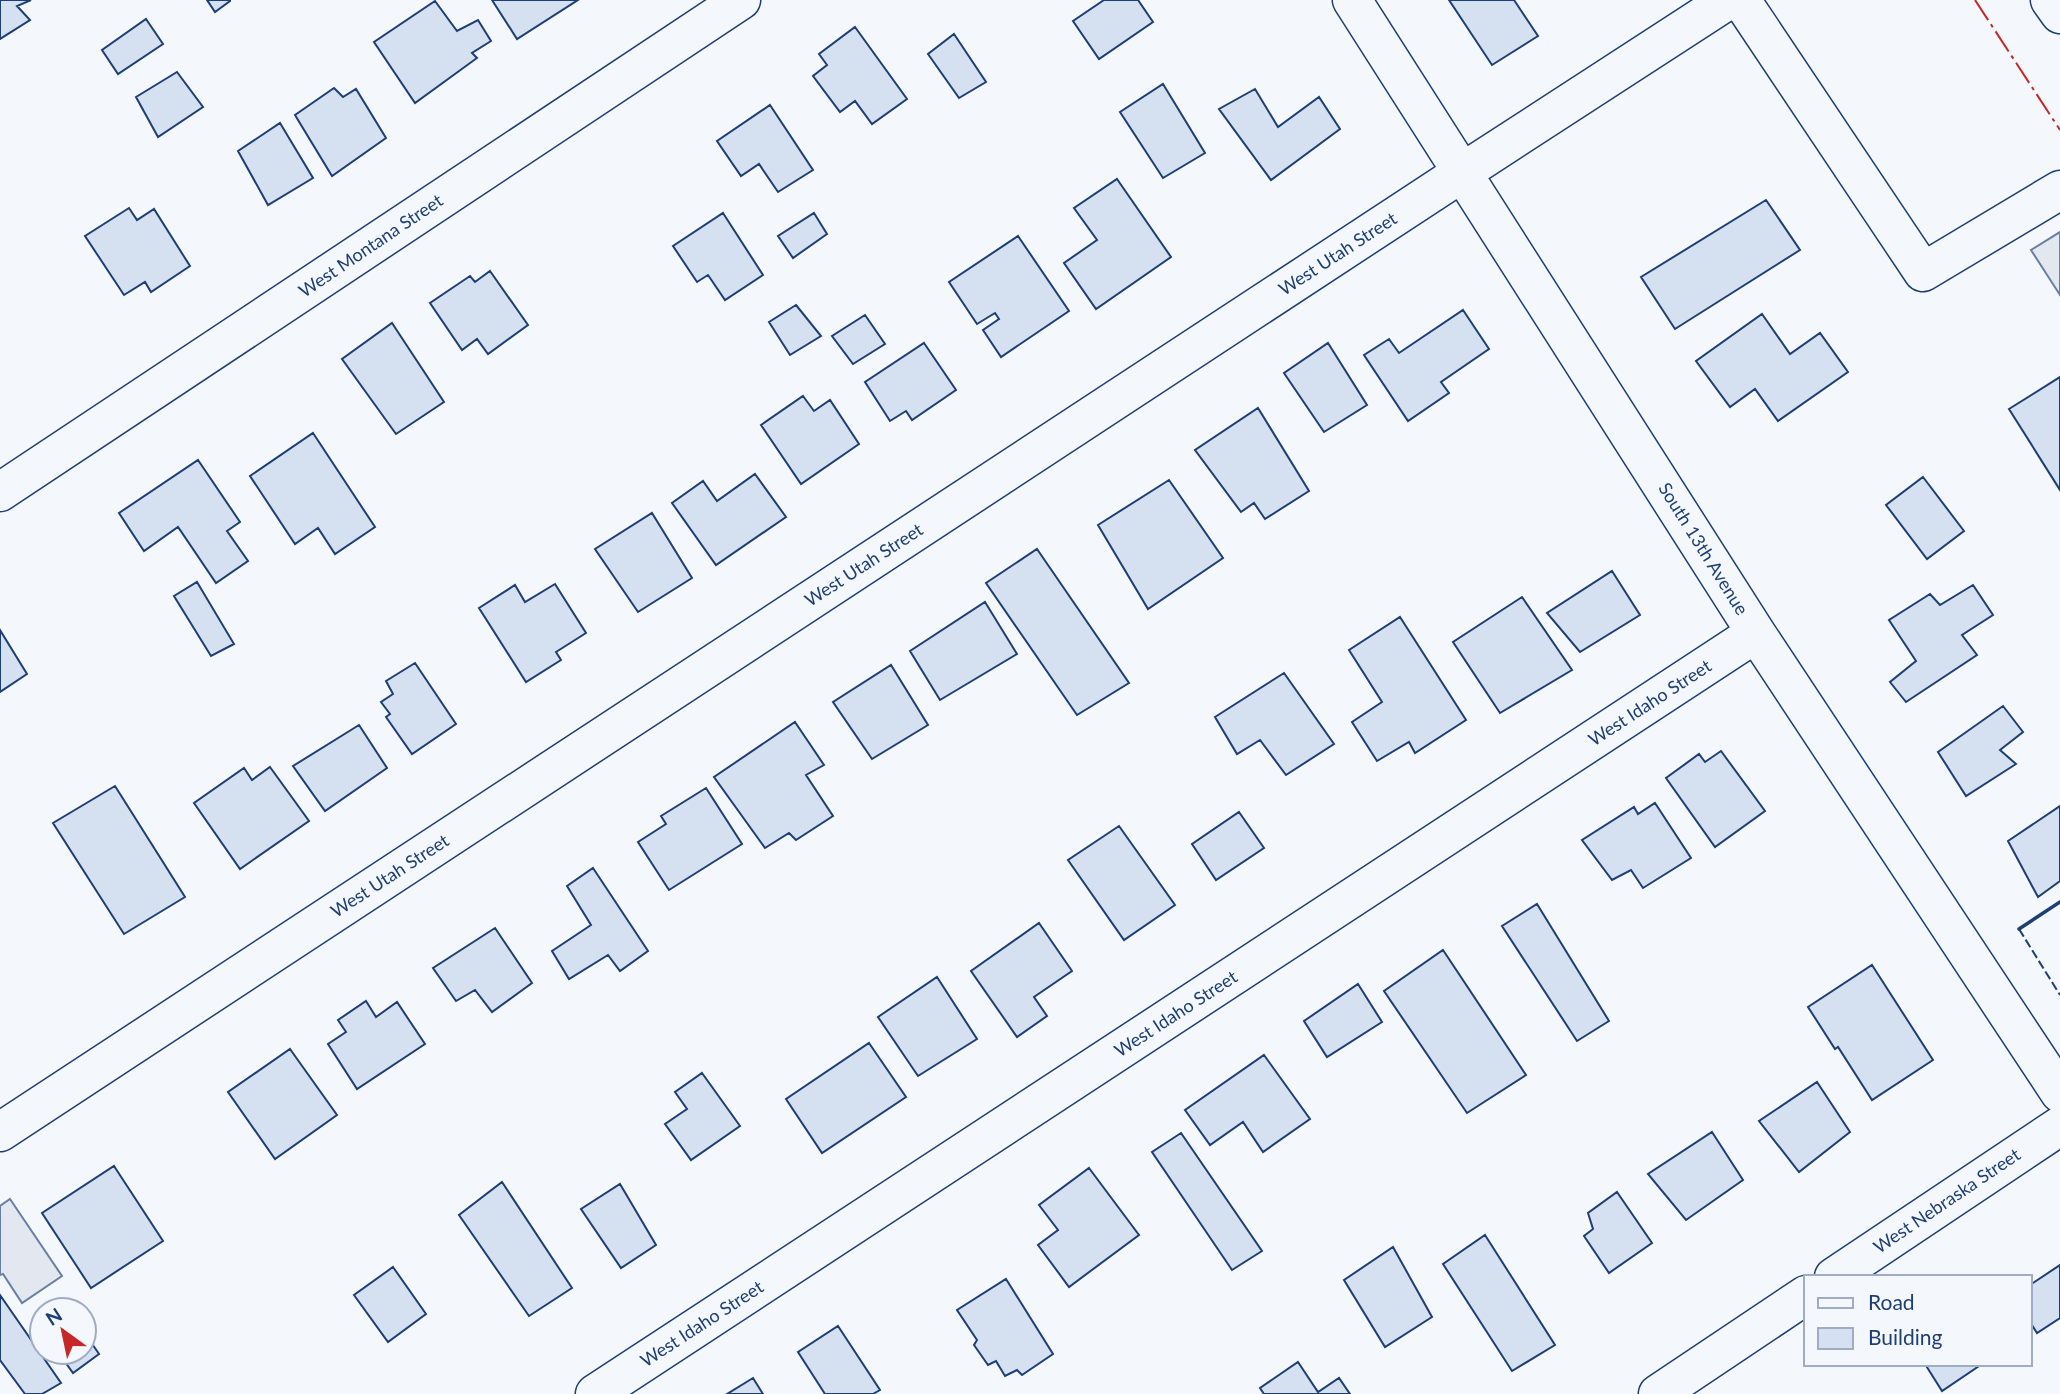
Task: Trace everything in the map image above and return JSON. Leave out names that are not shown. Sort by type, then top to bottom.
[{"type":"street","name":"West Montana Street","points":[[0,492],[741,0]]},
{"type":"street","name":"South 13th Avenue","points":[[1352,0],[1756,633],[2060,1093]]},
{"type":"street","name":"West Utah Street","points":[[0,1132],[1728,0]]},
{"type":"street","points":[[1741,0],[1923,272],[2060,190]]},
{"type":"street","points":[[2050,0],[2060,14]]},
{"type":"street","name":"West Idaho Street","points":[[595,1394],[1756,633]]},
{"type":"street","name":"West Nebraska Street","points":[[1837,1275],[2060,1126]]},
{"type":"street","points":[[1658,1394],[1804,1296]]},
{"type":"shaded area","points":[[2060,232],[2060,295],[2031,250]]},
{"type":"shaded area","points":[[10,1199],[62,1276],[32,1296],[28,1296],[22,1303],[3,1274],[0,1275],[0,1206]]},
{"type":"building","points":[[0,0],[31,0],[17,6],[30,20],[0,39]]},
{"type":"building","points":[[207,0],[230,0],[230,1],[215,12]]},
{"type":"building","points":[[492,0],[578,0],[517,39]]},
{"type":"building","points":[[1104,0],[1138,0],[1153,22],[1099,59],[1073,21]]},
{"type":"building","points":[[1449,0],[1514,0],[1538,36],[1492,65]]},
{"type":"building","points":[[435,1],[457,31],[478,20],[491,41],[472,53],[477,58],[415,103],[374,42]]},
{"type":"building","points":[[146,19],[163,44],[118,74],[102,50]]},
{"type":"building","points":[[855,27],[907,99],[872,124],[855,101],[840,112],[813,76],[827,65],[819,54]]},
{"type":"building","points":[[954,34],[986,82],[959,98],[928,54]]},
{"type":"building","points":[[177,72],[203,107],[158,137],[136,97]]},
{"type":"building","points":[[1163,84],[1205,153],[1163,178],[1120,112]]},
{"type":"building","points":[[334,88],[343,97],[356,89],[386,138],[332,176],[295,115]]},
{"type":"building","points":[[1255,89],[1278,127],[1319,97],[1340,129],[1271,180],[1219,109]]},
{"type":"building","points":[[770,105],[813,170],[778,192],[759,164],[741,176],[717,141]]},
{"type":"building","points":[[280,123],[313,178],[268,205],[238,151]]},
{"type":"building","points":[[1117,179],[1171,257],[1096,309],[1064,263],[1097,240],[1074,208]]},
{"type":"building","points":[[1766,200],[1800,250],[1675,329],[1641,277]]},
{"type":"building","points":[[129,208],[137,220],[154,209],[190,266],[151,292],[145,282],[124,295],[85,236]]},
{"type":"building","points":[[723,213],[763,275],[725,300],[708,275],[697,282],[673,246]]},
{"type":"building","points":[[814,213],[827,234],[793,258],[778,236]]},
{"type":"building","points":[[1018,236],[1069,311],[1001,357],[983,330],[999,319],[995,313],[977,324],[949,282]]},
{"type":"building","points":[[490,271],[528,325],[488,354],[477,339],[462,350],[430,303],[470,276],[475,282]]},
{"type":"building","points":[[796,305],[821,336],[790,355],[769,322]]},
{"type":"building","points":[[1463,310],[1489,349],[1441,382],[1449,393],[1408,421],[1364,355],[1389,339],[1399,353]]},
{"type":"building","points":[[1762,314],[1790,354],[1820,333],[1848,372],[1778,421],[1755,389],[1730,407],[1696,361]]},
{"type":"building","points":[[865,315],[885,344],[853,364],[832,336]]},
{"type":"building","points":[[392,323],[444,402],[396,434],[342,359]]},
{"type":"building","points":[[924,343],[956,390],[912,420],[906,411],[890,421],[865,382]]},
{"type":"building","points":[[1328,343],[1367,405],[1324,432],[1284,373]]},
{"type":"building","points":[[2060,377],[2060,490],[2009,409]]},
{"type":"building","points":[[803,396],[814,411],[830,400],[859,444],[801,484],[761,425]]},
{"type":"building","points":[[1258,408],[1309,491],[1265,519],[1254,503],[1241,512],[1195,450]]},
{"type":"building","points":[[313,433],[375,527],[335,554],[318,528],[295,544],[250,476]]},
{"type":"building","points":[[198,460],[240,522],[227,531],[248,561],[216,583],[178,527],[144,551],[119,513]]},
{"type":"building","points":[[755,474],[786,517],[716,565],[672,503],[703,481],[717,501]]},
{"type":"building","points":[[1923,477],[1964,531],[1927,559],[1886,505]]},
{"type":"building","points":[[1169,480],[1223,558],[1148,609],[1098,525]]},
{"type":"building","points":[[652,513],[692,578],[638,612],[595,549]]},
{"type":"building","points":[[1037,549],[1129,683],[1077,715],[986,583]]},
{"type":"building","points":[[1612,571],[1640,615],[1580,652],[1547,613]]},
{"type":"building","points":[[197,582],[234,644],[211,656],[174,596]]},
{"type":"building","points":[[555,584],[586,633],[556,652],[561,660],[526,682],[479,608],[515,585],[525,602]]},
{"type":"building","points":[[1973,585],[1993,615],[1962,635],[1977,655],[1906,702],[1890,682],[1916,661],[1889,620],[1930,594],[1940,605]]},
{"type":"building","points":[[1522,597],[1572,670],[1500,713],[1453,642]]},
{"type":"building","points":[[985,602],[1017,654],[940,700],[910,651]]},
{"type":"building","points":[[1400,617],[1466,720],[1415,753],[1409,742],[1377,761],[1352,722],[1382,702],[1349,650]]},
{"type":"building","points":[[0,630],[27,674],[0,692]]},
{"type":"building","points":[[415,663],[456,724],[412,754],[386,717],[390,714],[381,702],[393,694],[386,681]]},
{"type":"building","points":[[891,665],[928,725],[872,759],[833,702]]},
{"type":"building","points":[[1284,673],[1334,744],[1286,775],[1260,740],[1237,754],[1215,717]]},
{"type":"building","points":[[2003,706],[2023,732],[2000,750],[2016,764],[1966,796],[1938,752]]},
{"type":"building","points":[[795,722],[824,765],[806,775],[833,816],[796,840],[789,833],[765,848],[714,777]]},
{"type":"building","points":[[359,725],[387,768],[325,811],[293,766]]},
{"type":"building","points":[[1721,751],[1765,811],[1715,847],[1666,778],[1699,754],[1705,762]]},
{"type":"building","points":[[270,767],[309,821],[240,869],[194,803],[244,768],[252,780]]},
{"type":"building","points":[[115,786],[185,897],[124,934],[53,823]]},
{"type":"building","points":[[706,788],[742,844],[669,890],[638,842],[666,824],[661,816]]},
{"type":"building","points":[[1655,803],[1691,858],[1643,888],[1631,870],[1612,880],[1582,840],[1634,807],[1638,814]]},
{"type":"building","points":[[2060,806],[2060,881],[2038,897],[2008,841]]},
{"type":"building","points":[[1239,812],[1264,848],[1216,880],[1192,844]]},
{"type":"building","points":[[1119,826],[1175,905],[1124,940],[1068,860]]},
{"type":"building","points":[[593,868],[648,951],[620,971],[608,955],[569,979],[552,951],[591,925],[567,886]]},
{"type":"building","points":[[1537,904],[1609,1021],[1577,1041],[1502,926]]},
{"type":"building","points":[[1039,923],[1072,971],[1034,997],[1047,1016],[1017,1037],[971,971]]},
{"type":"building","points":[[495,928],[532,983],[492,1012],[475,990],[456,1001],[433,968]]},
{"type":"building","points":[[1443,950],[1526,1075],[1467,1113],[1384,991]]},
{"type":"building","points":[[1872,965],[1933,1060],[1872,1100],[1808,1007]]},
{"type":"building","points":[[937,977],[977,1039],[918,1076],[878,1017]]},
{"type":"building","points":[[1358,984],[1382,1022],[1327,1057],[1304,1021]]},
{"type":"building","points":[[366,1001],[376,1017],[397,1002],[425,1044],[357,1089],[328,1044],[346,1032],[338,1020]]},
{"type":"building","points":[[869,1043],[906,1097],[822,1153],[786,1099]]},
{"type":"building","points":[[290,1049],[337,1115],[275,1159],[228,1092]]},
{"type":"building","points":[[1264,1055],[1310,1119],[1263,1152],[1243,1122],[1210,1145],[1185,1110]]},
{"type":"building","points":[[702,1073],[740,1126],[691,1160],[665,1124],[687,1109],[675,1092]]},
{"type":"building","points":[[1817,1082],[1850,1132],[1799,1172],[1759,1121]]},
{"type":"building","points":[[1712,1132],[1743,1180],[1686,1220],[1648,1174]]},
{"type":"building","points":[[1181,1133],[1262,1251],[1232,1270],[1152,1152]]},
{"type":"building","points":[[114,1166],[163,1241],[91,1288],[42,1213]]},
{"type":"building","points":[[1089,1168],[1139,1235],[1069,1287],[1038,1245],[1058,1230],[1039,1205]]},
{"type":"building","points":[[502,1182],[572,1288],[529,1316],[459,1215]]},
{"type":"building","points":[[620,1184],[656,1245],[621,1268],[581,1209]]},
{"type":"building","points":[[1617,1192],[1652,1243],[1609,1273],[1584,1236],[1593,1229],[1588,1213]]},
{"type":"building","points":[[1485,1235],[1555,1345],[1512,1371],[1443,1264]]},
{"type":"building","points":[[1393,1247],[1432,1317],[1385,1347],[1344,1280]]},
{"type":"building","points":[[2060,1265],[2060,1318],[2037,1333],[2032,1325],[2032,1284]]},
{"type":"building","points":[[393,1267],[426,1314],[388,1342],[354,1295]]},
{"type":"building","points":[[1006,1279],[1053,1354],[1022,1375],[1017,1370],[1005,1376],[996,1361],[988,1365],[974,1345],[977,1340],[957,1310]]},
{"type":"building","points":[[0,1295],[28,1335],[28,1366],[49,1366],[61,1383],[42,1394],[25,1394],[0,1360]]},
{"type":"building","points":[[838,1326],[880,1390],[873,1394],[825,1394],[798,1352]]},
{"type":"building","points":[[1298,1362],[1318,1392],[1339,1378],[1350,1394],[1264,1394],[1260,1388]]},
{"type":"building","points":[[68,1366],[83,1366],[73,1373]]},
{"type":"building","points":[[1926,1366],[1979,1366],[1942,1391]]},
{"type":"building","points":[[753,1378],[763,1394],[727,1394]]},
{"type":"fence","points":[[2019,929],[2060,995]]},
{"type":"wall","points":[[2019,929],[2060,902]]},
{"type":"power","points":[[1975,0],[2060,130]]}]
